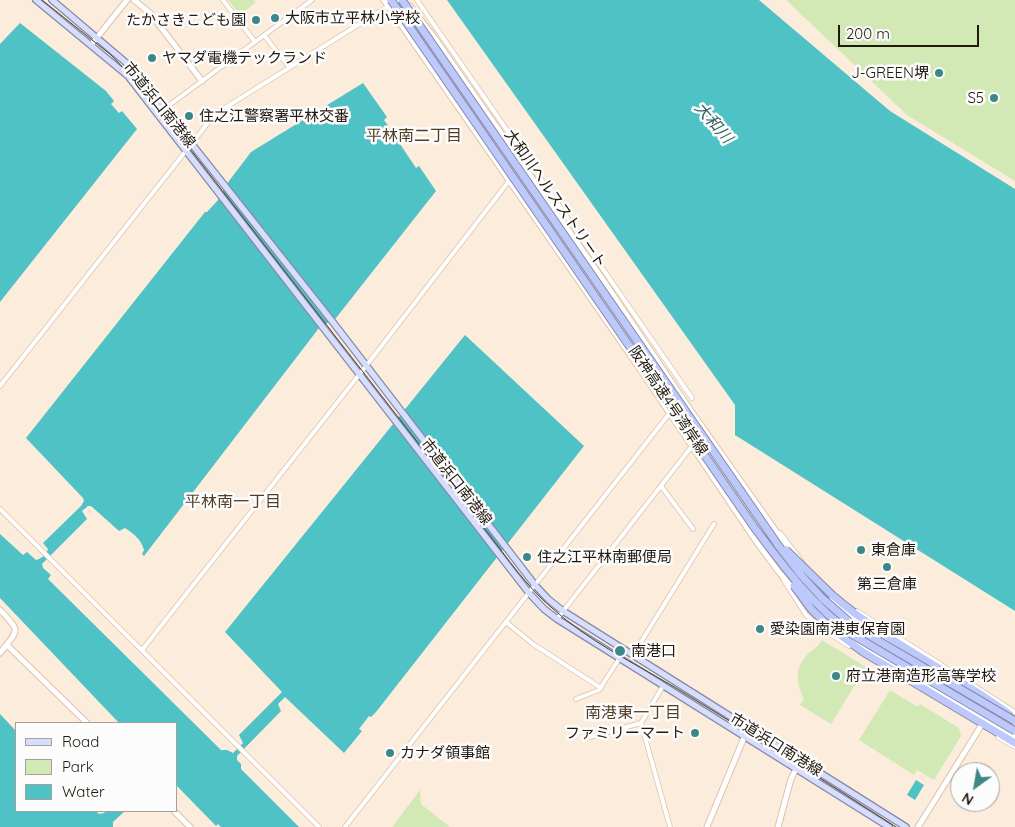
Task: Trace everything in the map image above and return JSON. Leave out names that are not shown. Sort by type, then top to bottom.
[{"type":"highway","name":"阪神高速4号湾岸線","points":[[403,0],[801,575],[843,618],[875,640],[1015,719]]},
{"type":"highway","name":"阪神高速4号湾岸線","points":[[390,3],[754,527],[797,584],[819,607],[866,644],[1015,731]]},
{"type":"highway","points":[[756,512],[799,564],[846,607],[884,635],[1012,713]]},
{"type":"highway","points":[[754,527],[800,594],[817,615],[832,629],[863,652],[1015,743]]},
{"type":"main road","name":"市道浜口南港線","points":[[36,0],[128,76],[529,593],[544,609],[556,619],[619,659],[889,827]]},
{"type":"main road","name":"市道浜口南港線","points":[[52,0],[130,66],[332,321],[535,585],[548,599],[563,611],[906,827]]},
{"type":"street","points":[[91,45],[127,0]]},
{"type":"street","points":[[134,0],[150,13],[202,81]]},
{"type":"street","points":[[223,0],[255,42]]},
{"type":"street","points":[[164,109],[312,0]]},
{"type":"street","points":[[384,0],[390,3],[509,181],[778,571],[799,607],[816,625],[1015,747]]},
{"type":"street","points":[[0,386],[215,114],[390,3],[398,0]]},
{"type":"street","points":[[403,0],[434,37],[603,280],[744,488],[805,570],[834,602],[872,632],[1012,713]]},
{"type":"street","name":"大和川ヘルスストリート","points":[[416,0],[692,398]]},
{"type":"street","points":[[264,35],[289,67]]},
{"type":"street","points":[[142,650],[509,181],[526,169]]},
{"type":"street","points":[[345,827],[669,414],[689,408]]},
{"type":"street","points":[[556,619],[692,446]]},
{"type":"street","points":[[661,486],[693,529]]},
{"type":"street","points":[[744,488],[807,567],[838,597],[1012,713],[1015,719]]},
{"type":"street","points":[[0,509],[319,827]]},
{"type":"street","points":[[634,655],[714,524]]},
{"type":"street","points":[[778,571],[814,609],[843,634],[1015,738]]},
{"type":"street","points":[[0,610],[15,627],[15,633],[0,653]]},
{"type":"street","points":[[506,622],[533,644],[601,688]]},
{"type":"street","points":[[7,645],[86,722]]},
{"type":"street","points":[[576,699],[599,690],[619,659]]},
{"type":"street","points":[[586,738],[641,723],[663,686]]},
{"type":"street","points":[[641,723],[670,827]]},
{"type":"street","points":[[918,827],[981,726]]},
{"type":"street","points":[[707,827],[748,728]]},
{"type":"street","points":[[778,827],[791,780],[796,769]]},
{"type":"street","points":[[175,812],[190,827]]},
{"type":"green space","points":[[228,0],[253,0],[256,2],[240,15]]},
{"type":"green space","name":"J-GREEN堺","points":[[786,0],[1015,0],[1015,181],[907,115]]},
{"type":"green space","points":[[822,640],[866,667],[831,724],[800,705],[804,699],[798,681],[800,664]]},
{"type":"green space","points":[[890,690],[918,707],[920,704],[959,728],[961,736],[934,780],[917,770],[914,775],[859,740]]},
{"type":"green space","points":[[420,790],[421,804],[450,827],[392,827]]},
{"type":"water","name":"大和川","points":[[447,0],[759,0],[890,111],[1015,189],[1015,611],[735,435],[735,405]]},
{"type":"water","points":[[20,23],[106,91],[114,101],[111,104],[119,113],[122,111],[137,129],[0,302],[0,44]]},
{"type":"water","points":[[363,83],[387,117],[384,120],[395,135],[398,133],[404,141],[400,144],[416,168],[419,166],[436,191],[336,318],[319,328],[144,556],[142,554],[143,546],[134,535],[125,528],[119,531],[91,506],[88,506],[82,511],[87,519],[42,564],[43,568],[51,575],[48,579],[221,750],[233,753],[243,743],[239,735],[282,692],[225,632],[465,335],[584,446],[376,712],[371,717],[369,716],[359,729],[362,731],[344,753],[285,697],[278,704],[281,711],[237,756],[241,769],[299,827],[221,827],[218,824],[216,826],[178,787],[178,722],[118,722],[0,598],[0,534],[23,555],[27,552],[36,560],[40,559],[48,549],[43,543],[84,501],[26,438],[205,212],[218,200],[229,181],[251,152]]},
{"type":"water","points":[[0,714],[15,730],[15,812],[97,812],[99,814],[105,812],[124,812],[113,822],[113,827],[0,827]]},
{"type":"water","points":[[916,780],[924,785],[915,800],[907,795]]},
{"type":"tram line","points":[[42,0],[111,55],[145,91],[510,563],[543,600],[566,620],[596,641],[704,705],[896,827]]},
{"type":"place","name":"大阪市立平林小学校","points":[[275,18]]},
{"type":"place","name":"たかさきこども園","points":[[256,20]]},
{"type":"place","name":"ヤマダ電機テックランド","points":[[152,58]]},
{"type":"place","name":"J-GREEN堺","points":[[939,73]]},
{"type":"place","name":"S5","points":[[994,98]]},
{"type":"place","name":"住之江警察署平林交番","points":[[189,116]]},
{"type":"place","name":"東倉庫","points":[[861,550]]},
{"type":"place","name":"住之江平林南郵便局","points":[[527,557]]},
{"type":"place","name":"第三倉庫","points":[[887,567]]},
{"type":"place","name":"愛染園南港東保育園","points":[[760,629]]},
{"type":"place","name":"南港口","points":[[620,651]]},
{"type":"place","name":"府立港南造形高等学校","points":[[836,676]]},
{"type":"place","name":"ファミリーマート","points":[[695,733]]},
{"type":"place","name":"カナダ領事館","points":[[390,753]]},
{"type":"district","name":"平林南二丁目","points":[[414,136]]},
{"type":"district","name":"平林南一丁目","points":[[233,502]]},
{"type":"district","name":"南港東一丁目","points":[[633,713]]}]
